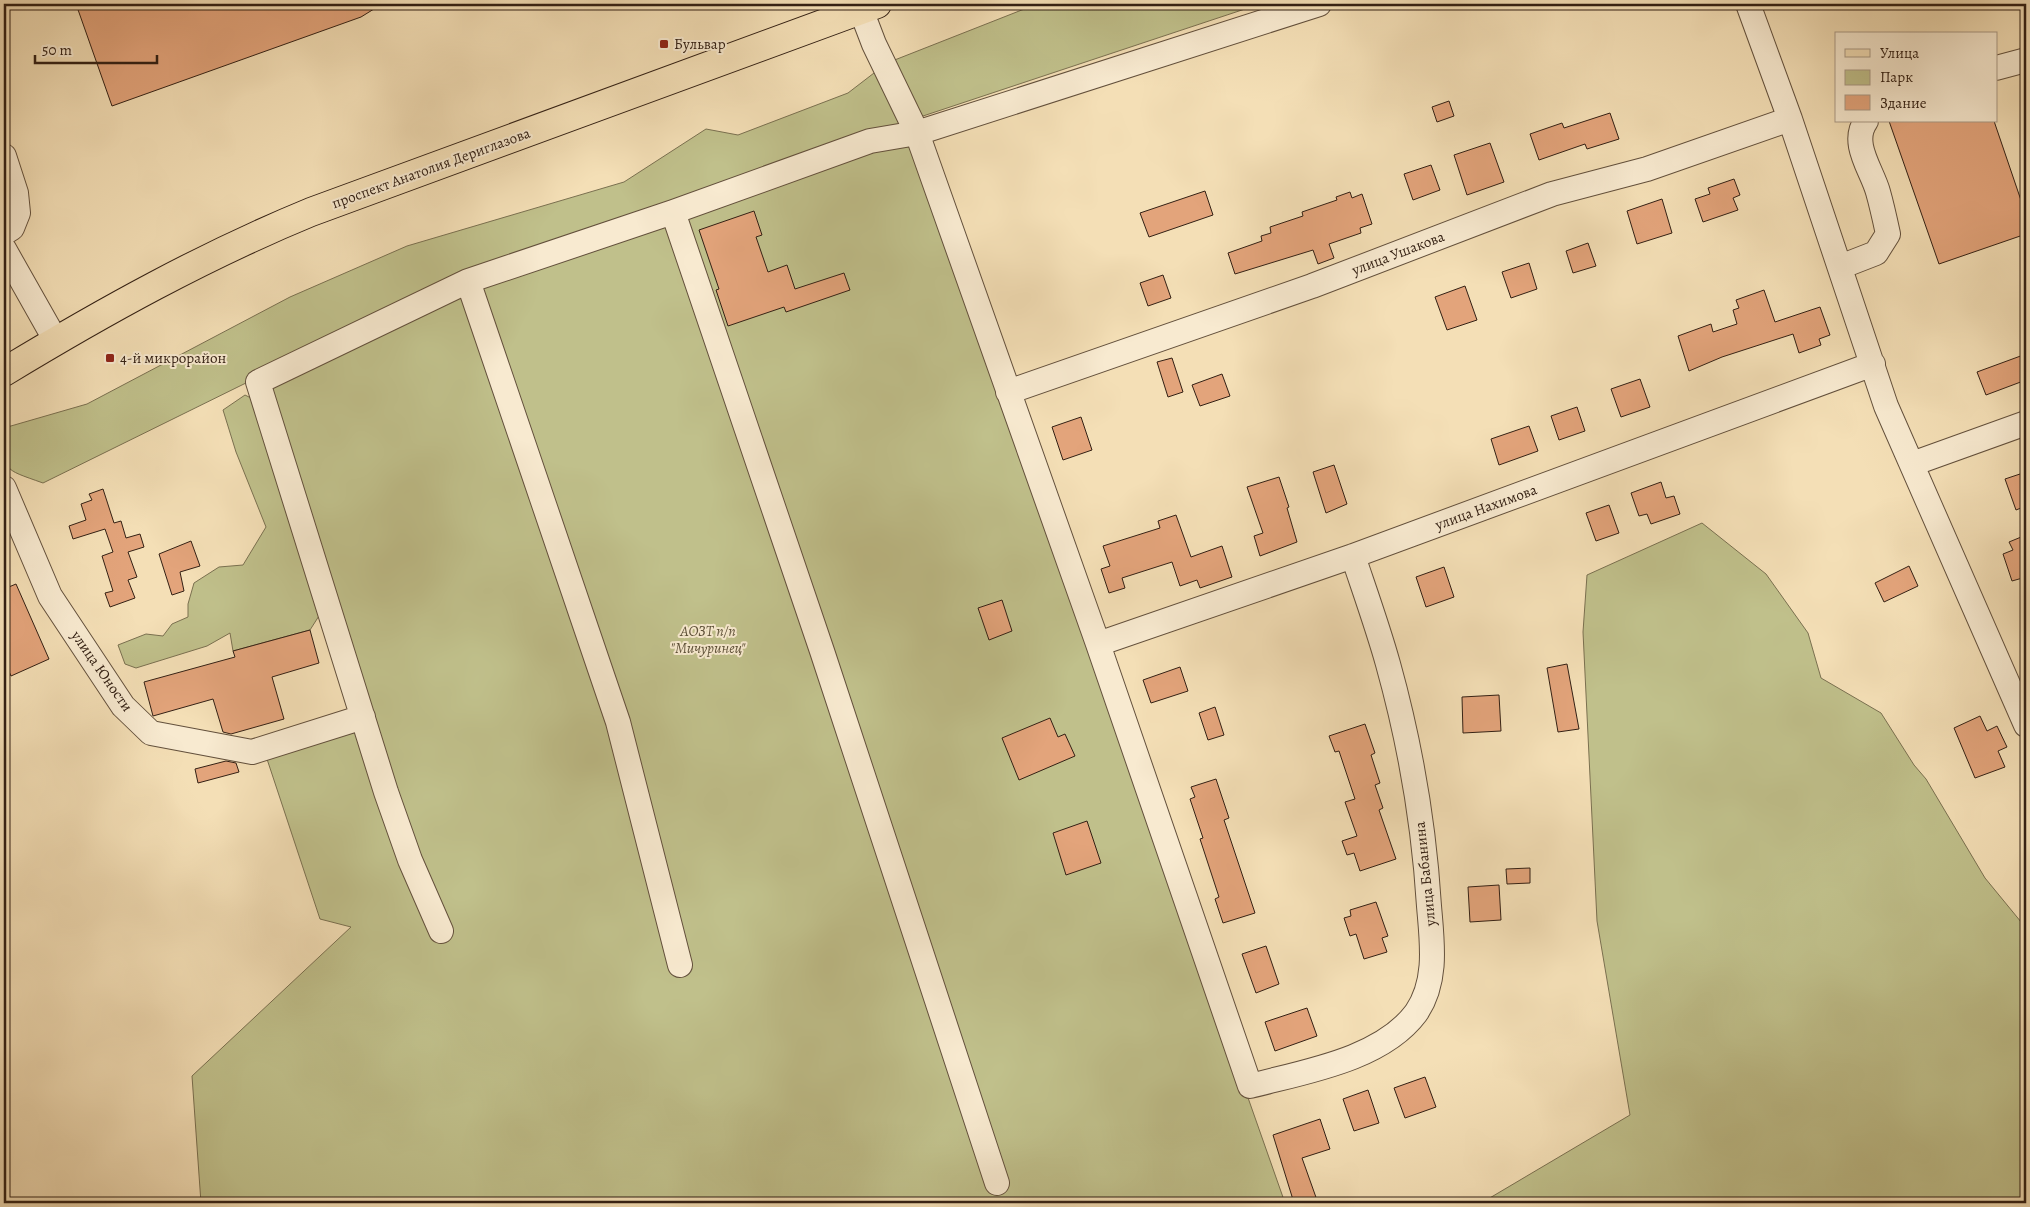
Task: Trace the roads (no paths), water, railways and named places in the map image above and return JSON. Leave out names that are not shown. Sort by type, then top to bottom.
[{"type":"main road","name":"проспект Анатолия Дериглазова","points":[[4,372],[197,263],[286,222],[869,7]]},
{"type":"street","points":[[441,931],[410,860],[258,382],[468,281],[673,212],[870,141],[917,133],[1319,4]]},
{"type":"street","points":[[1748,4],[1790,119],[1886,406],[1937,526],[2024,716]]},
{"type":"street","points":[[869,7],[874,44],[917,133],[1098,644]]},
{"type":"street","points":[[1998,67],[2026,60]]},
{"type":"street","name":"улица Ушакова","points":[[1008,392],[1312,286],[1552,194],[1647,169],[1790,119]]},
{"type":"street","points":[[1840,267],[1876,252],[1888,234],[1878,190],[1862,151],[1861,128],[1865,122]]},
{"type":"street","points":[[4,156],[16,193],[18,214],[12,228],[4,233]]},
{"type":"street","points":[[673,212],[822,651],[997,1183]]},
{"type":"street","points":[[4,250],[56,341]]},
{"type":"street","points":[[468,281],[618,722],[680,965]]},
{"type":"street","name":"улица Нахимова","points":[[1098,644],[1353,556],[1873,364]]},
{"type":"street","points":[[1912,464],[2026,422]]},
{"type":"street","name":"улица Юности","points":[[4,488],[50,596],[123,706],[151,733],[252,752],[363,717]]},
{"type":"street","name":"улица Бабанина","points":[[1098,644],[1250,1086],[1345,1061],[1387,1040],[1416,1013],[1427,992],[1433,962],[1426,852],[1409,751],[1388,664],[1353,556]]},
{"type":"place","name":"Бульвар","points":[[664,44]]},
{"type":"place","name":"4-й микрорайон","points":[[110,358]]},
{"type":"park label","name":"АОЗТ п/п \"Мичуринец\"","points":[[708,640]]}]
